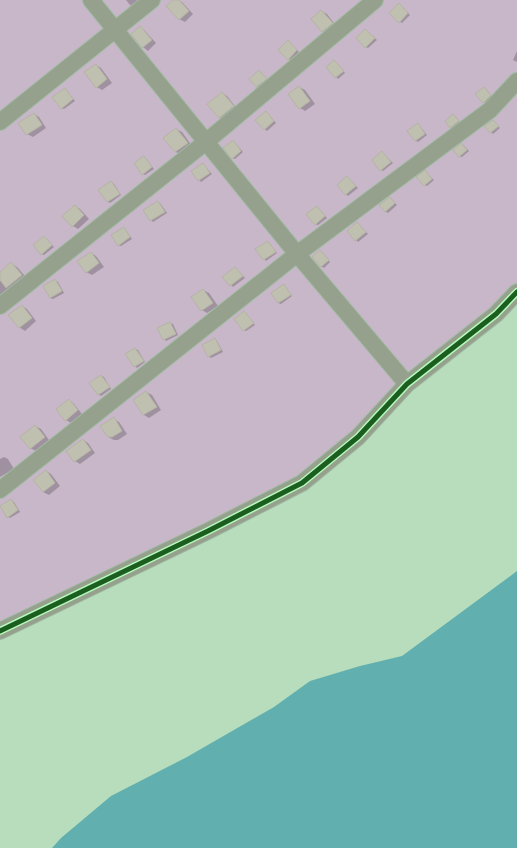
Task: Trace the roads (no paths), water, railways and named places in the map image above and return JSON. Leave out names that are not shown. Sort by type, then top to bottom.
[{"type":"street","points":[[92,0],[297,254],[407,384]]},
{"type":"street","points":[[0,122],[152,0]]},
{"type":"street","points":[[0,306],[207,141],[376,0]]},
{"type":"street","points":[[0,490],[297,254],[490,110],[517,81]]},
{"type":"street","points":[[0,631],[302,483],[358,437],[407,384],[496,314],[517,292]]},
{"type":"water","points":[[517,571],[517,848],[52,848],[61,838],[111,796],[187,757],[274,707],[310,681],[360,666],[402,656]]}]
